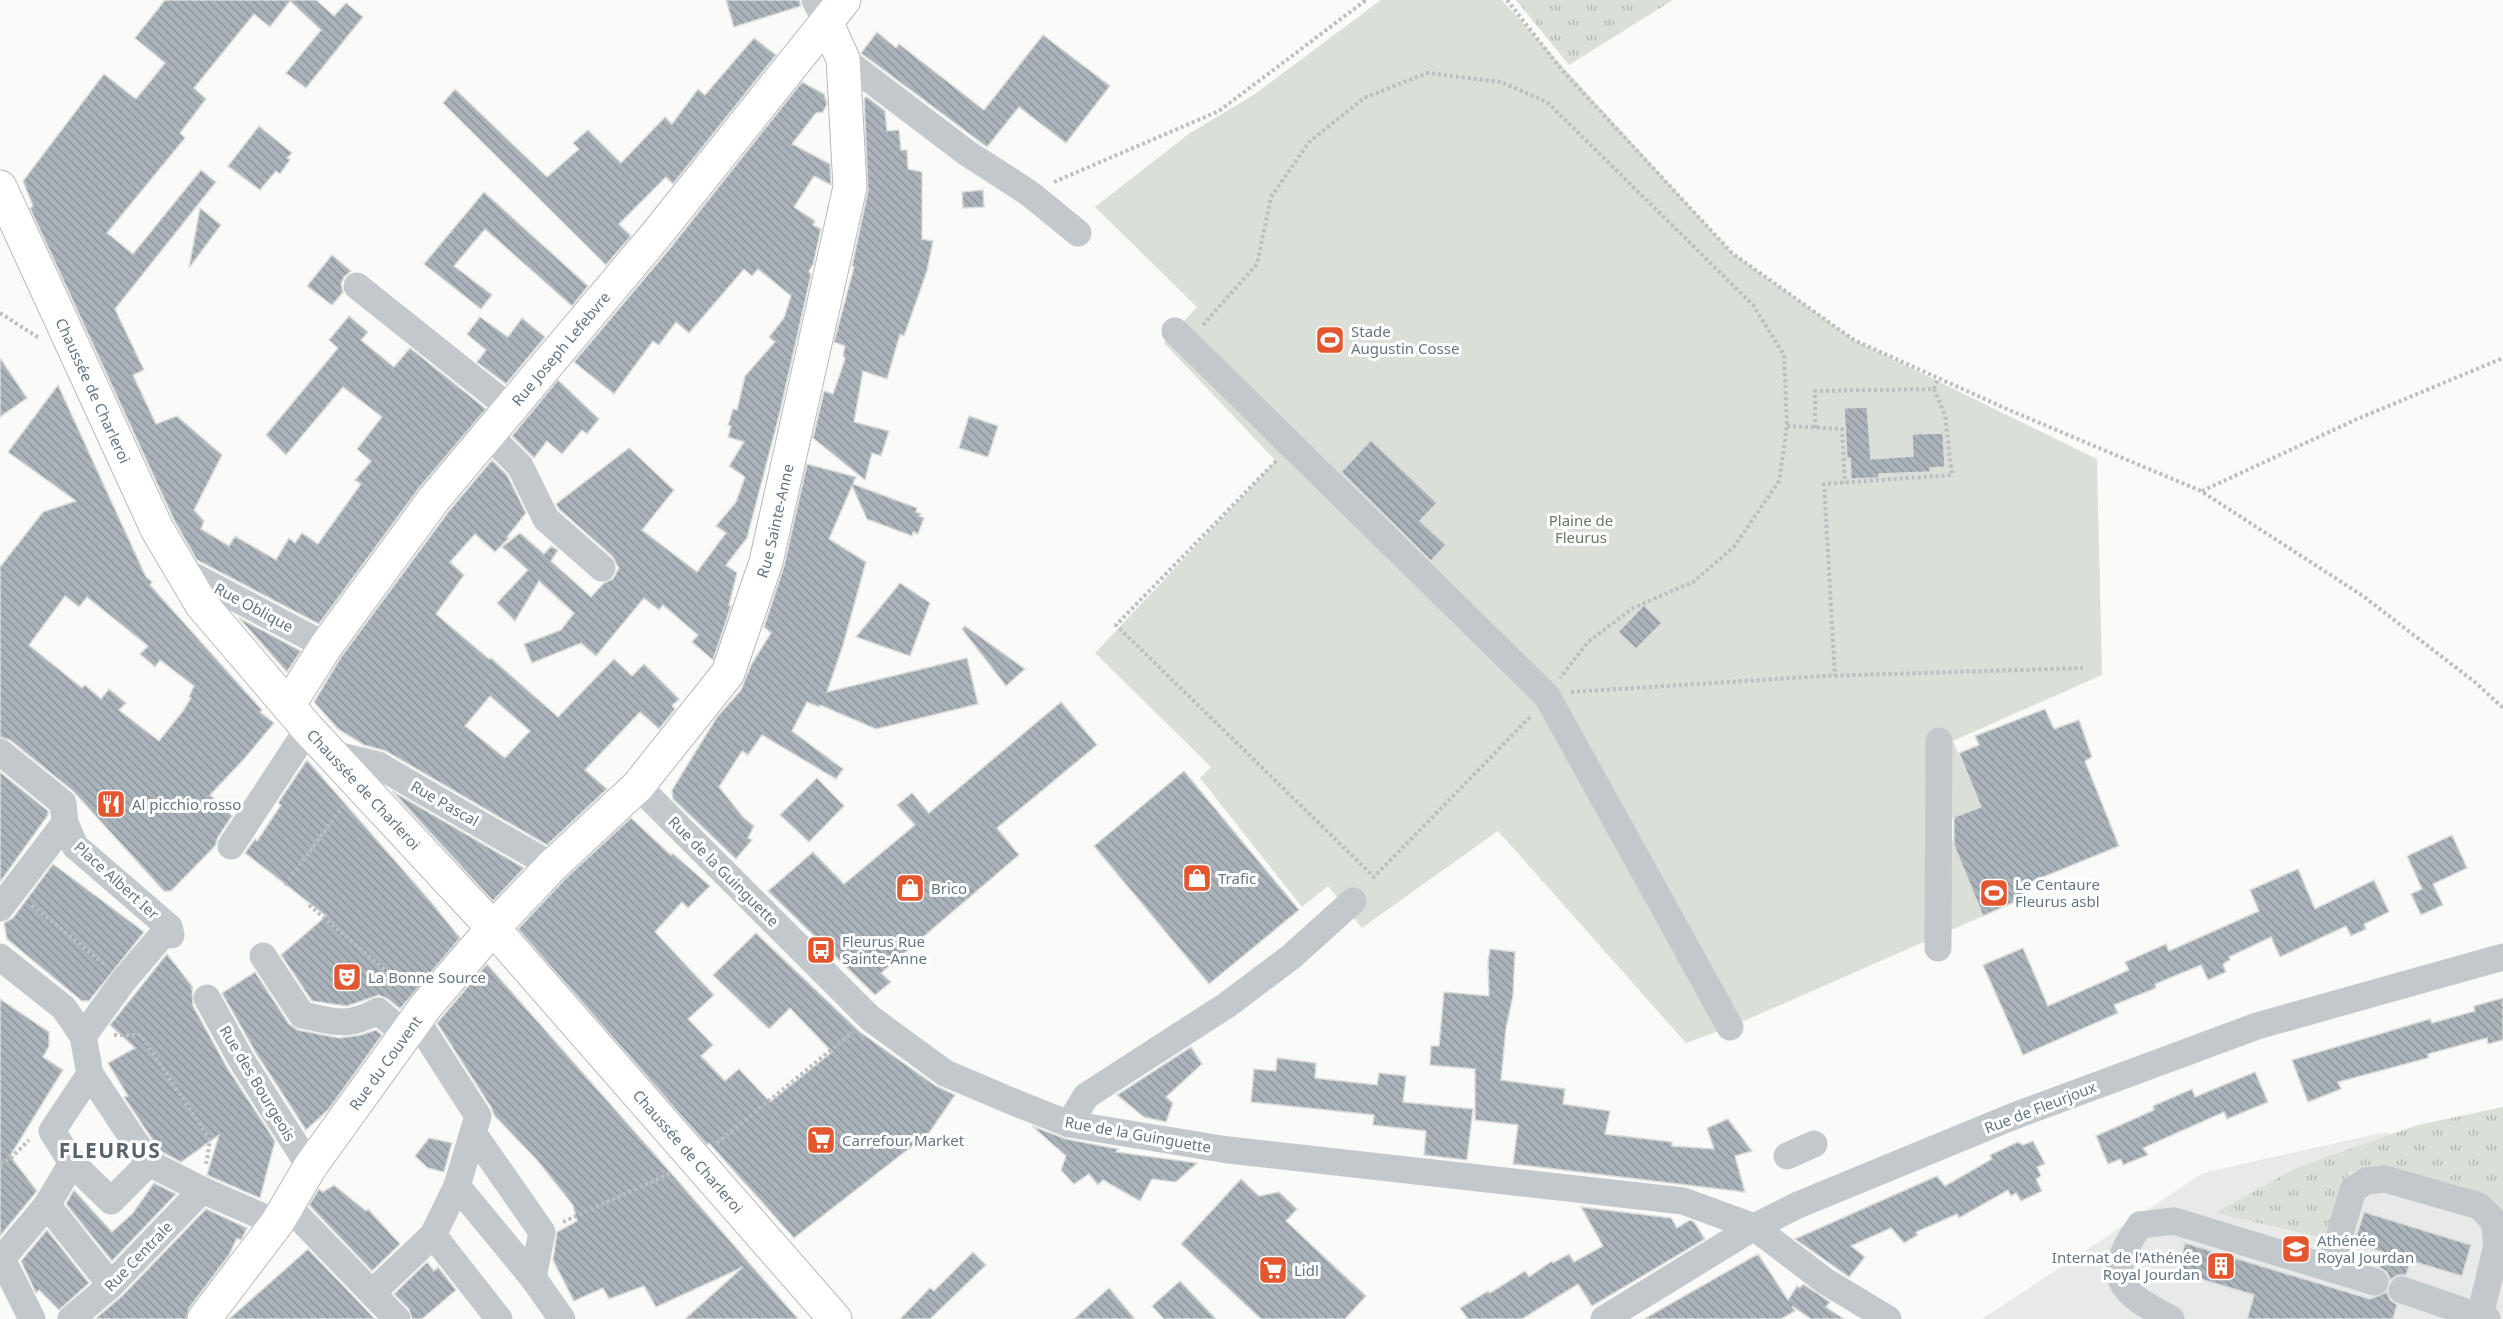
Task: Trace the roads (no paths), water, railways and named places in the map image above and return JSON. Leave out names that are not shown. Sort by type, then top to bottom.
[{"type":"main road","name":"Rue Sainte-Anne","points":[[493,928],[552,866],[638,786],[728,673],[766,562],[850,187],[843,59],[829,8]]},
{"type":"main road","name":"Rue Joseph Lefebvre","points":[[298,717],[327,646],[434,499],[656,235],[829,8]]},
{"type":"main road","name":"Chaussée de Charleroi","points":[[0,187],[157,529],[202,605],[298,717],[493,928],[835,1319]]},
{"type":"main road","name":"Rue du Couvent","points":[[204,1319],[282,1214],[310,1167],[416,1021],[493,928]]},
{"type":"street","points":[[843,59],[967,153],[1029,193],[1078,233]]},
{"type":"street","points":[[357,286],[510,408]]},
{"type":"street","points":[[1181,337],[1541,704],[1730,1027]]},
{"type":"street","points":[[488,434],[520,466],[546,519],[602,568]]},
{"type":"street","name":"Rue Oblique","points":[[180,569],[327,646]]},
{"type":"street","points":[[231,846],[298,717]]},
{"type":"street","points":[[1938,948],[1939,741]]},
{"type":"street","name":"Place Albert Ier","points":[[0,752],[63,803],[65,823],[75,846],[170,931],[124,980],[83,1036]]},
{"type":"street","name":"Rue Pascal","points":[[332,754],[378,765],[552,866]]},
{"type":"street","name":"Rue de la Guinguette","points":[[638,786],[870,1018],[945,1073],[1069,1124],[1228,1150],[1683,1201],[1754,1227],[1825,1281],[1888,1319]]},
{"type":"street","points":[[6,899],[65,823]]},
{"type":"street","points":[[1069,1124],[1086,1096],[1227,1005],[1292,956],[1353,901]]},
{"type":"street","points":[[263,956],[302,1015],[335,1022],[358,1022],[378,1011],[416,1021],[478,1116],[458,1186],[433,1235],[372,1293]]},
{"type":"street","points":[[0,957],[64,1008],[83,1036],[90,1074],[149,1163],[201,1190],[282,1214],[372,1293],[396,1319]]},
{"type":"street","name":"Rue de Fleurjoux","points":[[1604,1319],[1754,1227],[1807,1201],[2014,1116],[2257,1026],[2503,957]]},
{"type":"street","name":"Rue des Bourgeois","points":[[207,998],[242,1061],[310,1167]]},
{"type":"street","points":[[90,1074],[52,1131],[72,1163],[111,1201],[149,1163]]},
{"type":"street","points":[[473,1133],[542,1232],[533,1278]]},
{"type":"street","points":[[1787,1156],[1814,1144]]},
{"type":"street","points":[[32,1319],[1,1260],[47,1205],[72,1163]]},
{"type":"street","points":[[2330,1268],[2353,1190],[2366,1181],[2385,1179],[2479,1206],[2494,1221],[2497,1245],[2484,1317],[2402,1290]]},
{"type":"street","points":[[458,1186],[533,1278],[562,1319]]},
{"type":"street","name":"Rue Centrale","points":[[71,1319],[111,1285],[201,1190]]},
{"type":"street","points":[[47,1205],[111,1285]]},
{"type":"street","points":[[2171,1319],[2127,1293],[2118,1269],[2124,1247],[2140,1225],[2174,1221],[2375,1282]]},
{"type":"street","points":[[433,1235],[491,1316]]},
{"type":"place","name":"Stade Augustin Cosse","points":[[1330,340]]},
{"type":"place","name":"Al picchio rosso","points":[[111,804]]},
{"type":"place","name":"Trafic","points":[[1197,878]]},
{"type":"place","name":"Brico","points":[[910,888]]},
{"type":"place","name":"Le Centaure Fleurus asbl","points":[[1994,893]]},
{"type":"place","name":"Fleurus Rue Sainte-Anne","points":[[821,950]]},
{"type":"place","name":"La Bonne Source","points":[[347,977]]},
{"type":"place","name":"Carrefour Market","points":[[821,1140]]},
{"type":"place","name":"Athénée Royal Jourdan","points":[[2296,1249]]},
{"type":"place","name":"Internat de l'Athénée Royal Jourdan","points":[[2221,1266]]},
{"type":"place","name":"Lidl","points":[[1273,1270]]},
{"type":"district","name":"FLEURUS","points":[[110,1150]]},
{"type":"park label","name":"Plaine de Fleurus","points":[[1581,528]]}]
